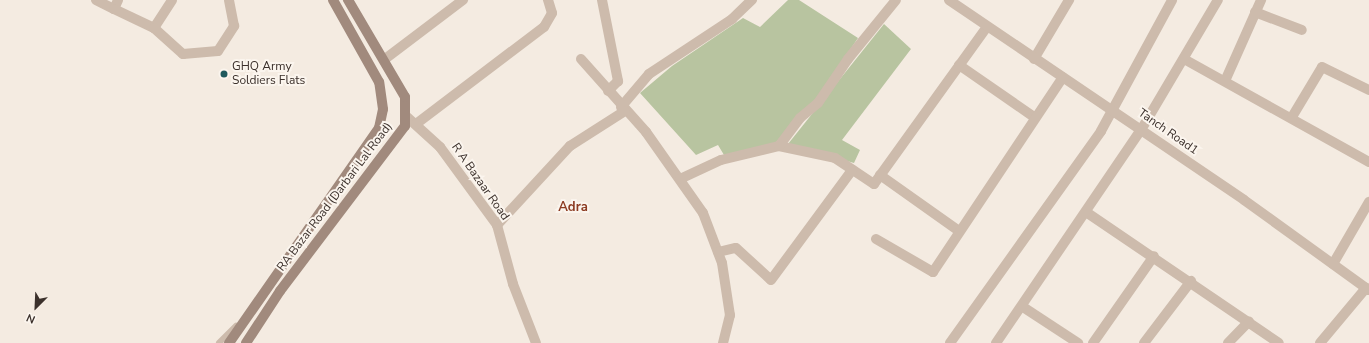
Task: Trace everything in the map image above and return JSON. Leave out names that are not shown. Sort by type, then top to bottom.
[{"type":"main road","name":"RA Bazar Road (Darbari Lal Road)","points":[[229,343],[376,134],[382,118],[379,82],[333,0]]},
{"type":"main road","name":"RA Bazar Road (Darbari Lal Road)","points":[[246,343],[280,291],[400,134],[407,117],[405,97],[385,60],[348,0]]},
{"type":"street","points":[[96,0],[116,5],[154,28],[183,54],[218,51],[234,26],[229,0]]},
{"type":"street","points":[[154,28],[172,0]]},
{"type":"street","points":[[385,60],[463,0]]},
{"type":"street","points":[[416,124],[544,27],[552,13],[548,0]]},
{"type":"street","points":[[602,0],[618,81],[608,91]]},
{"type":"street","points":[[497,224],[570,146],[623,109],[649,74],[732,19],[752,0]]},
{"type":"street","points":[[779,146],[800,118],[818,103],[848,59],[896,0]]},
{"type":"street","name":"Tanch Road1","points":[[950,0],[986,28],[1142,130],[1367,289]]},
{"type":"street","points":[[1034,59],[1070,0]]},
{"type":"street","points":[[950,343],[1101,131],[1110,108],[1172,0]]},
{"type":"street","points":[[996,343],[1023,307],[1142,130],[1218,0]]},
{"type":"street","points":[[1225,81],[1260,0]]},
{"type":"street","points":[[1255,12],[1302,30]]},
{"type":"street","points":[[680,179],[721,160],[779,146],[835,158],[870,184],[880,175],[986,28]]},
{"type":"street","points":[[581,59],[623,109],[646,132],[703,213],[718,252],[730,316],[723,343]]},
{"type":"street","points":[[1184,59],[1292,117],[1369,162]]},
{"type":"street","points":[[959,65],[1034,118]]},
{"type":"street","points":[[1292,117],[1322,67],[1369,90]]},
{"type":"street","points":[[876,239],[933,272],[1034,118],[1063,77]]},
{"type":"street","name":"R A Bazaar Road","points":[[407,117],[440,146],[497,224],[513,284],[536,343]]},
{"type":"street","points":[[718,252],[736,248],[771,280],[852,170]]},
{"type":"street","points":[[880,175],[959,231]]},
{"type":"street","points":[[1333,264],[1369,202]]},
{"type":"street","points":[[1086,212],[1191,281],[1279,343]]},
{"type":"street","points":[[1093,343],[1154,256]]},
{"type":"street","points":[[1144,343],[1191,281]]},
{"type":"street","points":[[1320,343],[1367,289]]},
{"type":"street","points":[[1023,307],[1078,343]]},
{"type":"street","points":[[1228,343],[1249,321]]},
{"type":"lane","points":[[219,343],[248,314]]},
{"type":"green space","points":[[788,0],[799,0],[858,38],[815,102],[775,143],[724,155],[718,145],[696,155],[640,93],[672,66],[743,18],[760,27]]},
{"type":"green space","points":[[884,24],[911,49],[842,140],[860,150],[854,163],[788,144]]},
{"type":"place","name":"GHQ Army Soldiers Flats","points":[[224,74]]},
{"type":"district","name":"Adra","points":[[573,207]]}]
